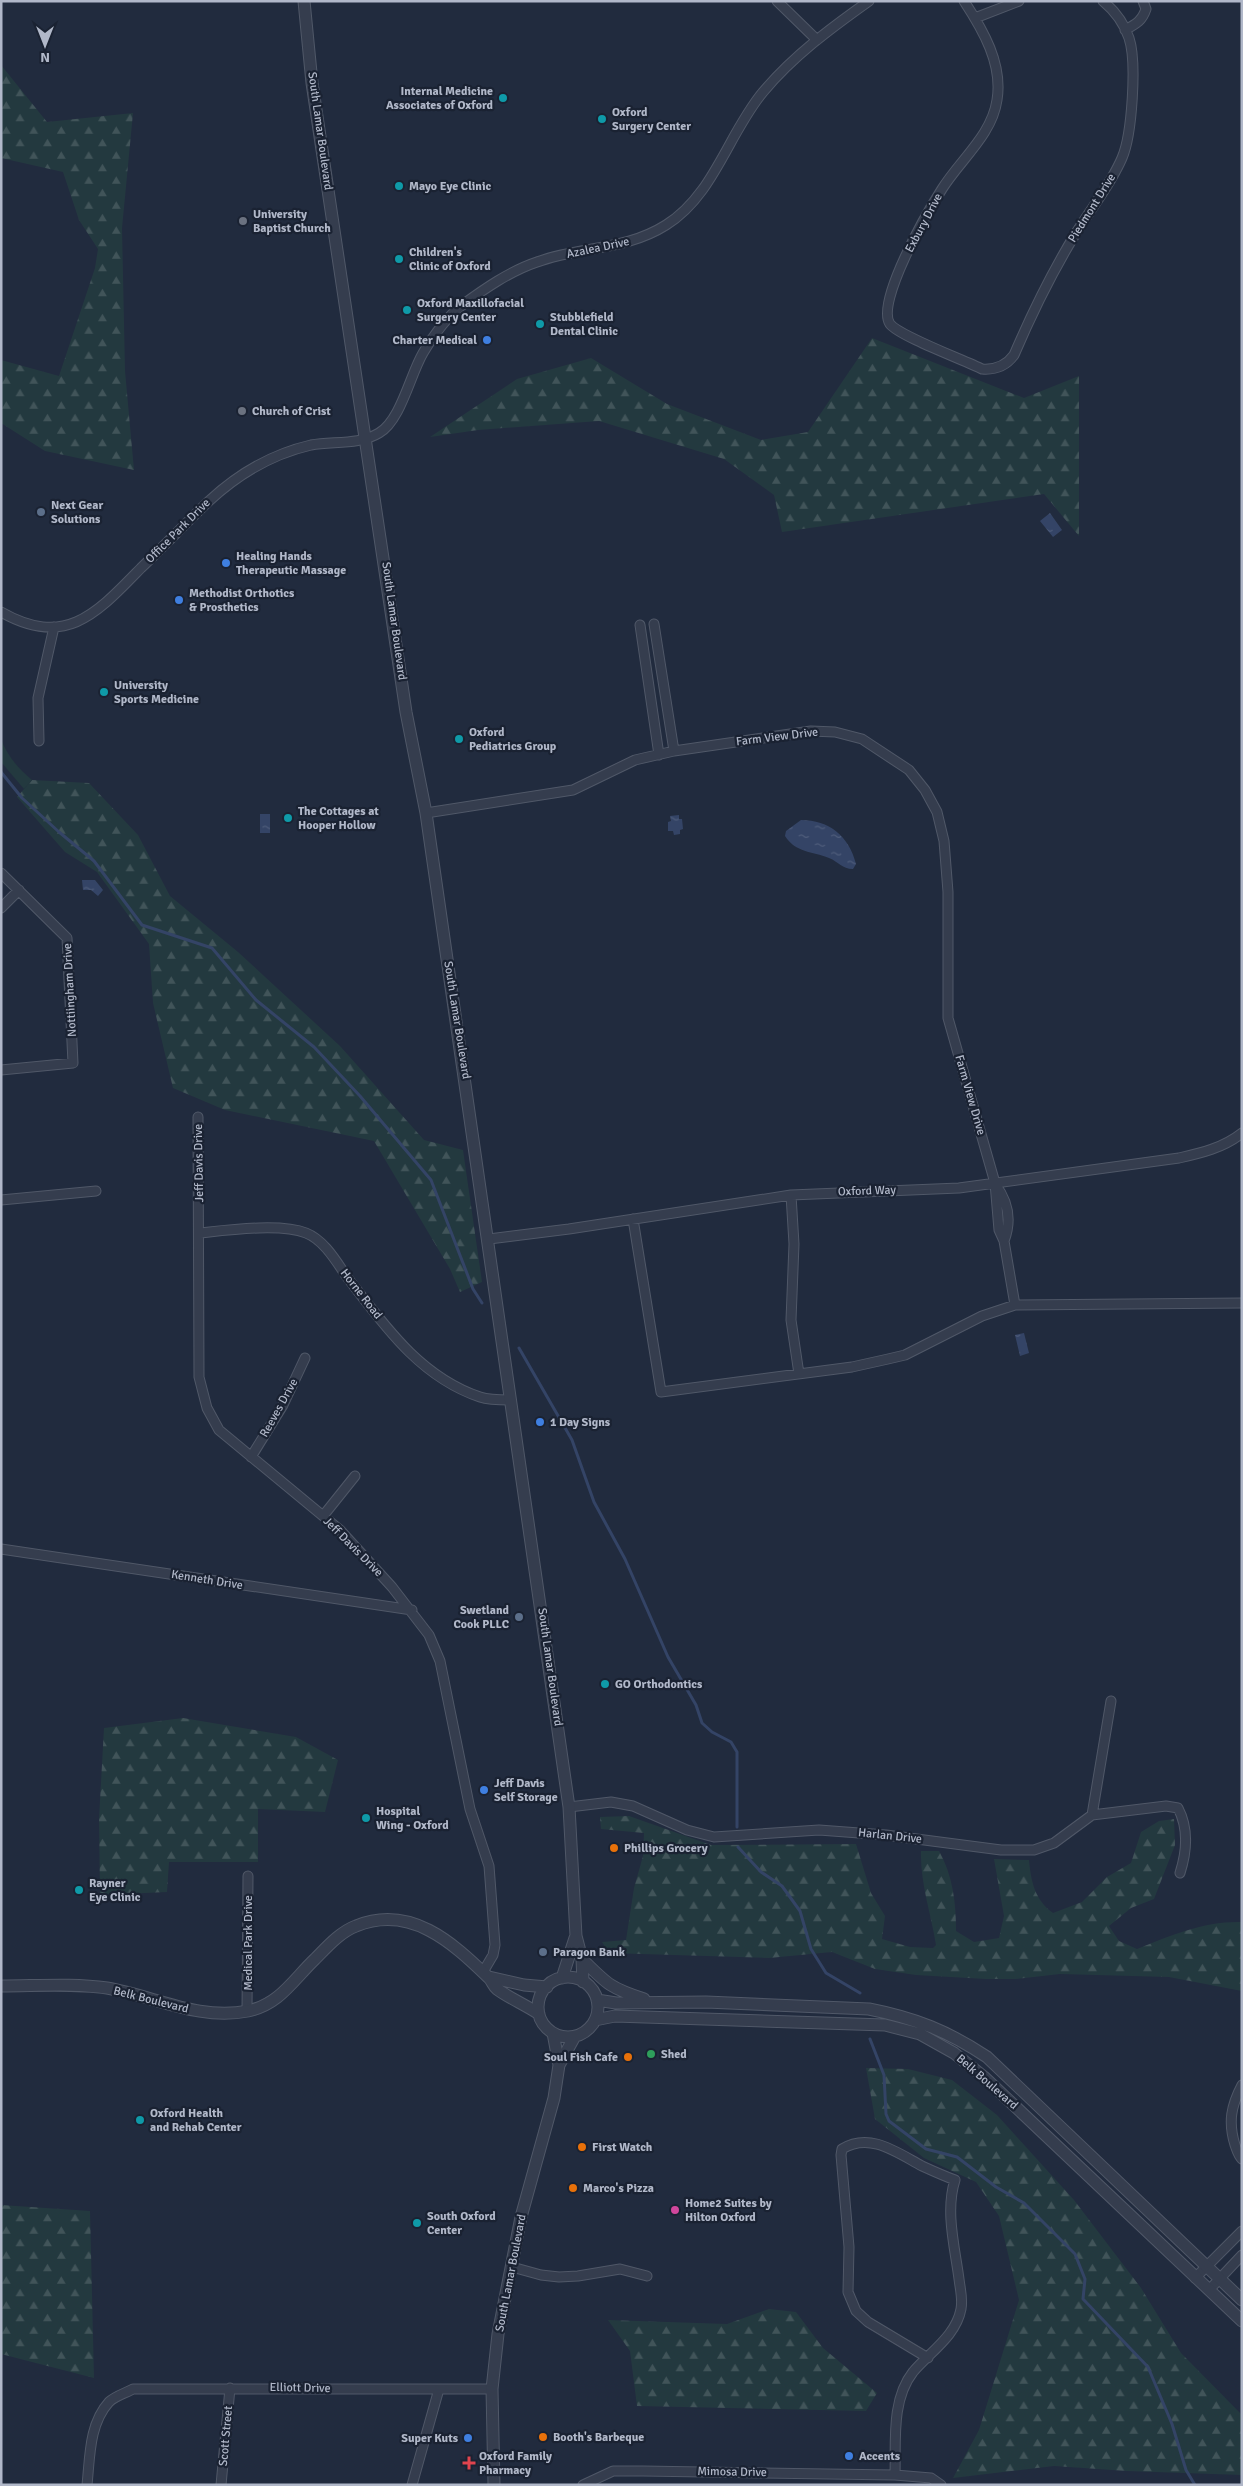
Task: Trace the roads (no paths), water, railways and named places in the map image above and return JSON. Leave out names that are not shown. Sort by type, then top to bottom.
[{"type":"street","name":"South Lamar Boulevard","points":[[304,1],[312,83],[367,439],[406,712],[426,813],[489,1239],[510,1400],[569,1807],[576,1936],[582,1959],[583,1982]]},
{"type":"street","points":[[777,1],[817,40]]},
{"type":"street","name":"Azalea Drive","points":[[367,439],[382,432],[392,421],[422,354],[459,308],[509,274],[537,262],[623,245],[667,225],[700,194],[740,124],[763,92],[817,40],[869,1]]},
{"type":"street","name":"Exbury Drive","points":[[964,1],[991,49],[996,66],[998,99],[992,119],[942,189],[917,232],[901,266],[886,307],[886,315],[895,329],[982,369],[991,369],[1003,365],[1014,355]]},
{"type":"street","points":[[975,18],[1019,1]]},
{"type":"street","points":[[1125,30],[1138,24],[1143,18],[1146,9],[1142,1]]},
{"type":"street","name":"Piedmont Drive","points":[[1014,355],[1058,261],[1102,194],[1126,147],[1130,127],[1132,64],[1130,40],[1122,22],[1106,2]]},
{"type":"street","name":"Office Park Drive","points":[[1,612],[19,622],[36,627],[54,628],[79,622],[101,608],[226,485],[246,472],[264,461],[289,451],[312,445],[367,439]]},
{"type":"street","points":[[654,624],[674,751]]},
{"type":"street","points":[[640,626],[659,755]]},
{"type":"street","points":[[39,741],[38,698],[54,628]]},
{"type":"street","name":"Farm View Drive","points":[[426,813],[573,790],[636,760],[674,751],[811,731],[835,732],[862,739],[909,770],[925,790],[937,812],[944,841],[948,892],[948,1018],[995,1183],[999,1230],[1004,1241],[1015,1304]]},
{"type":"street","name":"Nottiingham Drive","points":[[1,873],[68,938],[73,1063],[1,1070]]},
{"type":"street","points":[[1,908],[19,890]]},
{"type":"street","name":"Jeff Davis Drive","points":[[198,1117],[200,1233],[198,1377],[207,1408],[219,1430],[340,1530],[412,1610],[429,1635],[440,1661],[470,1809],[489,1866],[495,1945],[486,1975]]},
{"type":"street","name":"Oxford Way","points":[[489,1239],[791,1195],[959,1188],[1179,1158],[1210,1151],[1242,1134]]},
{"type":"street","points":[[1,1200],[96,1191]]},
{"type":"street","points":[[791,1195],[794,1244],[791,1320],[799,1374]]},
{"type":"street","points":[[633,1219],[661,1392],[852,1368],[905,1355],[982,1316],[1015,1304],[1242,1303]]},
{"type":"street","name":"Horne Road","points":[[200,1233],[246,1229],[290,1229],[307,1233],[325,1247],[408,1353],[444,1380],[481,1398],[510,1400]]},
{"type":"street","name":"Reeves Drive","points":[[251,1457],[283,1405],[305,1358]]},
{"type":"street","points":[[323,1516],[355,1476]]},
{"type":"street","name":"Kenneth Drive","points":[[1,1549],[412,1610]]},
{"type":"street","points":[[1111,1701],[1092,1815],[1166,1806],[1178,1808],[1185,1821],[1186,1854],[1180,1873]]},
{"type":"street","name":"Harlan Drive","points":[[569,1807],[611,1802],[633,1806],[687,1830],[714,1837],[819,1830],[886,1835],[1001,1850],[1034,1850],[1054,1843],[1092,1815]]},
{"type":"street","name":"Medical Park Drive","points":[[247,2011],[248,1876]]},
{"type":"street","name":"Belk Boulevard","points":[[1,1986],[89,1986],[109,1989],[190,2010],[227,2013],[247,2011],[265,2006],[279,1997],[333,1941],[355,1926],[375,1921],[395,1920],[413,1923],[432,1930],[486,1975],[496,1988],[539,2014]]},
{"type":"street","name":"South Lamar Boulevard","points":[[562,1978],[576,1936]]},
{"type":"street","points":[[582,1959],[602,1980],[618,1991],[656,2003]]},
{"type":"street","name":"Belk Boulevard","points":[[486,1975],[524,1986],[547,1987]]},
{"type":"street","points":[[539,2014],[539,2004],[547,1987],[562,1978],[577,1979],[594,1993],[598,2010],[595,2020]]},
{"type":"street","name":"Belk Boulevard","points":[[597,2000],[616,2003],[706,2002],[869,2009],[896,2014],[931,2025],[959,2039],[987,2057],[1242,2300]]},
{"type":"street","name":"South Lamar Boulevard","points":[[494,2485],[492,2389],[498,2334],[521,2217],[554,2098],[559,2065],[553,2032],[542,2021],[539,2014]]},
{"type":"street","name":"Belk Boulevard","points":[[595,2020],[615,2016],[831,2022],[885,2025],[920,2034],[954,2054],[984,2077],[1242,2321]]},
{"type":"street","name":"South Lamar Boulevard","points":[[559,2065],[575,2036],[590,2028],[595,2020]]},
{"type":"street","points":[[553,2032],[560,2036],[575,2036]]},
{"type":"street","points":[[1242,2084],[1232,2105],[1230,2120],[1230,2130],[1242,2159]]},
{"type":"street","points":[[895,2475],[898,2403],[913,2373],[928,2358],[956,2323],[961,2308],[951,2204],[955,2180],[926,2168],[886,2146],[866,2142],[849,2145],[842,2150],[840,2155],[849,2247],[848,2292],[856,2311],[868,2322],[928,2358]]},
{"type":"street","points":[[1195,2278],[1242,2230]]},
{"type":"street","points":[[1209,2290],[1242,2254]]},
{"type":"street","points":[[512,2267],[541,2275],[559,2277],[620,2269],[646,2276]]},
{"type":"street","name":"Scott Street","points":[[221,2485],[230,2388]]},
{"type":"street","name":"Elliott Drive","points":[[87,2485],[92,2438],[97,2420],[110,2401],[133,2389],[492,2389]]},
{"type":"street","points":[[412,2485],[439,2389]]},
{"type":"street","name":"Mimosa Drive","points":[[583,2485],[613,2471],[895,2475],[931,2478],[941,2485]]},
{"type":"water","points":[[1050,513],[1062,530],[1053,537],[1040,521]]},
{"type":"water","points":[[260,814],[270,814],[270,833],[260,833]]},
{"type":"water","points":[[679,815],[679,819],[682,819],[683,829],[680,830],[680,834],[674,835],[673,831],[668,831],[668,822],[671,821],[670,816]]},
{"type":"water","points":[[801,820],[820,823],[836,831],[853,854],[856,864],[853,869],[843,867],[829,858],[799,849],[789,842],[785,836],[786,831]]},
{"type":"water","points":[[82,880],[95,880],[103,890],[98,896],[91,890],[83,890]]},
{"type":"water","points":[[1024,1333],[1029,1353],[1020,1356],[1015,1335]]},
{"type":"waterway","points":[[1,772],[22,798],[94,861],[142,925],[212,948],[256,1000],[314,1047],[360,1096],[431,1180],[473,1289],[482,1303]]},
{"type":"waterway","points":[[519,1348],[572,1440],[594,1502],[625,1559],[668,1657],[696,1705],[702,1723],[712,1732],[731,1742],[737,1752],[737,1827]]},
{"type":"waterway","points":[[738,1847],[761,1872],[782,1886],[800,1911],[811,1949],[826,1973],[860,1993]]},
{"type":"waterway","points":[[870,2039],[884,2075],[886,2114],[889,2121],[926,2149],[957,2157],[996,2187],[1024,2203],[1075,2254],[1085,2279],[1083,2299],[1148,2367],[1172,2424],[1186,2470],[1195,2485]]},
{"type":"place","name":"Internal Medicine Associates of Oxford","points":[[503,98]]},
{"type":"place","name":"Oxford Surgery Center","points":[[602,119]]},
{"type":"place","name":"Mayo Eye Clinic","points":[[399,186]]},
{"type":"place","name":"University Baptist Church","points":[[243,221]]},
{"type":"place","name":"Children's Clinic of Oxford","points":[[399,259]]},
{"type":"place","name":"Oxford Maxillofacial Surgery Center","points":[[407,310]]},
{"type":"place","name":"Stubblefield Dental Clinic","points":[[540,324]]},
{"type":"place","name":"Charter Medical","points":[[487,340]]},
{"type":"place","name":"Church of Crist","points":[[242,411]]},
{"type":"place","name":"Next Gear Solutions","points":[[41,512]]},
{"type":"place","name":"Healing Hands Therapeutic Massage","points":[[226,563]]},
{"type":"place","name":"Methodist Orthotics & Prosthetics","points":[[179,600]]},
{"type":"place","name":"University Sports Medicine","points":[[104,692]]},
{"type":"place","name":"Oxford Pediatrics Group","points":[[459,739]]},
{"type":"place","name":"The Cottages at Hooper Hollow","points":[[288,818]]},
{"type":"place","name":"1 Day Signs","points":[[540,1422]]},
{"type":"place","name":"Swetland Cook PLLC","points":[[519,1617]]},
{"type":"place","name":"GO Orthodontics","points":[[605,1684]]},
{"type":"place","name":"Jeff Davis Self Storage","points":[[484,1790]]},
{"type":"place","name":"Hospital Wing - Oxford","points":[[366,1818]]},
{"type":"place","name":"Phillips Grocery","points":[[614,1848]]},
{"type":"place","name":"Rayner Eye Clinic","points":[[79,1890]]},
{"type":"place","name":"Paragon Bank","points":[[543,1952]]},
{"type":"place","name":"Shed","points":[[651,2054]]},
{"type":"place","name":"Soul Fish Cafe","points":[[628,2057]]},
{"type":"place","name":"Oxford Health and Rehab Center","points":[[140,2120]]},
{"type":"place","name":"First Watch","points":[[582,2147]]},
{"type":"place","name":"Marco's Pizza","points":[[573,2188]]},
{"type":"place","name":"Home2 Suites by Hilton Oxford","points":[[675,2210]]},
{"type":"place","name":"South Oxford Center","points":[[417,2223]]},
{"type":"place","name":"Booth's Barbeque","points":[[543,2437]]},
{"type":"place","name":"Super Kuts","points":[[468,2438]]},
{"type":"place","name":"Accents","points":[[849,2456]]},
{"type":"place","name":"Oxford Family Pharmacy","points":[[469,2463]]}]
